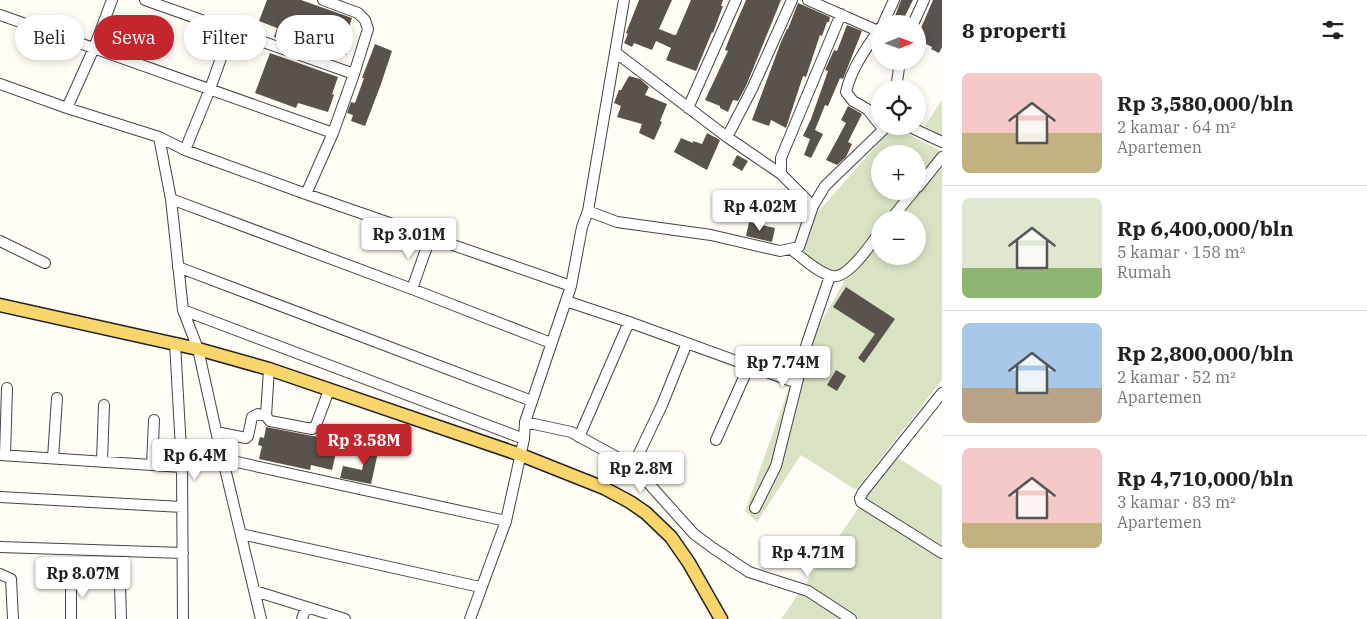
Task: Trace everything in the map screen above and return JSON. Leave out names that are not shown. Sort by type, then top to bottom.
[{"type":"main road","points":[[0,305],[175,343],[269,369],[521,455],[604,488],[646,513],[671,537],[690,563],[720,619]]},
{"type":"street","points":[[106,15],[112,0]]},
{"type":"street","points":[[145,0],[188,15]]},
{"type":"street","points":[[306,194],[333,132],[368,29],[358,13],[323,0]]},
{"type":"street","points":[[470,619],[480,587],[506,521],[521,455],[525,422],[571,286],[582,227],[588,211],[624,0]]},
{"type":"street","points":[[688,108],[736,0]]},
{"type":"street","points":[[727,138],[752,89],[792,0]]},
{"type":"street","points":[[808,0],[871,25]]},
{"type":"street","points":[[886,15],[894,0]]},
{"type":"street","points":[[917,15],[924,0]]},
{"type":"street","points":[[781,174],[781,158],[841,14]]},
{"type":"street","points":[[0,15],[94,48],[67,108]]},
{"type":"street","points":[[266,43],[354,74]]},
{"type":"street","points":[[871,43],[859,62],[846,92],[853,101],[871,113]]},
{"type":"street","points":[[615,52],[727,138],[781,174],[813,206]]},
{"type":"street","points":[[128,60],[333,132]]},
{"type":"street","points":[[185,150],[220,60]]},
{"type":"street","points":[[0,84],[159,138],[185,150],[306,194],[571,286]]},
{"type":"street","points":[[926,134],[942,142]]},
{"type":"street","points":[[588,211],[617,222],[711,235],[780,251],[792,250],[799,247],[813,206],[825,186],[876,135]]},
{"type":"street","points":[[159,138],[170,199],[183,310],[198,349],[261,619]]},
{"type":"street","points":[[926,177],[942,158]]},
{"type":"street","points":[[170,199],[551,343]]},
{"type":"street","points":[[898,210],[907,200]]},
{"type":"street","points":[[412,289],[430,238]]},
{"type":"street","points":[[0,241],[45,263]]},
{"type":"street","points":[[792,250],[830,276],[839,277],[848,271],[871,243]]},
{"type":"street","points":[[178,267],[532,401]]},
{"type":"street","points":[[755,508],[776,466],[807,343],[830,276]]},
{"type":"street","points":[[566,301],[797,383]]},
{"type":"street","points":[[183,310],[524,439]]},
{"type":"street","points":[[579,436],[629,322]]},
{"type":"street","points":[[175,343],[182,467],[182,619]]},
{"type":"street","points":[[632,466],[662,405],[687,343]]},
{"type":"street","points":[[716,440],[749,366]]},
{"type":"street","points":[[266,416],[269,369]]},
{"type":"street","points":[[7,388],[2,455],[182,467]]},
{"type":"street","points":[[217,434],[221,433],[246,438],[252,417],[258,414],[266,416],[270,421],[312,429],[316,425],[329,390]]},
{"type":"street","points":[[942,393],[860,498],[861,502],[942,553]]},
{"type":"street","points":[[53,458],[57,398]]},
{"type":"street","points":[[102,461],[104,405]]},
{"type":"street","points":[[152,465],[154,420]]},
{"type":"street","points":[[525,422],[571,432],[632,466],[694,534],[712,548],[749,572],[808,591],[851,619]]},
{"type":"street","points":[[224,459],[506,521]]},
{"type":"street","points":[[0,497],[182,507]]},
{"type":"street","points":[[241,534],[480,587]]},
{"type":"street","points":[[0,548],[183,553]]},
{"type":"street","points":[[0,574],[11,579],[13,619]]},
{"type":"street","points":[[71,580],[71,619]]},
{"type":"street","points":[[120,585],[121,619]]},
{"type":"street","points":[[255,591],[345,619]]},
{"type":"street","points":[[302,619],[306,607]]},
{"type":"green space","points":[[942,100],[942,136],[926,127]]},
{"type":"green space","points":[[886,135],[910,135],[942,152],[942,380],[856,490],[801,455],[757,522],[745,511],[788,391],[824,317],[844,282],[798,251],[804,228],[871,152],[871,200],[926,200],[926,145],[877,145]]},
{"type":"green space","points":[[895,456],[942,486],[942,619],[781,619]]},
{"type":"building","points":[[267,0],[301,0],[344,15],[276,15],[276,28],[266,24],[266,15],[261,15]]},
{"type":"building","points":[[639,0],[672,0],[659,29],[676,35],[691,0],[723,0],[721,6],[723,6],[713,33],[696,71],[666,60],[671,48],[656,41],[652,50],[634,43],[632,47],[624,43]]},
{"type":"building","points":[[746,0],[781,0],[746,86],[738,101],[733,100],[728,112],[720,108],[720,106],[705,100],[728,51],[725,50]]},
{"type":"building","points":[[901,0],[913,0],[906,15],[895,15]]},
{"type":"building","points":[[933,0],[942,0],[942,47],[939,53],[926,44],[926,16]]},
{"type":"building","points":[[798,3],[830,17],[829,22],[827,22],[822,36],[820,35],[806,77],[803,76],[786,128],[771,120],[769,126],[752,120],[781,42]]},
{"type":"building","points":[[847,25],[862,31],[843,79],[840,78],[828,106],[825,105],[815,130],[823,134],[811,158],[804,155],[810,139],[803,136],[828,71],[825,70],[834,50],[837,51]]},
{"type":"building","points":[[375,44],[392,51],[365,126],[351,121],[353,115],[347,113],[351,102],[355,103]]},
{"type":"building","points":[[270,53],[276,55],[276,60],[290,60],[338,77],[328,112],[298,103],[296,108],[255,93]]},
{"type":"building","points":[[629,76],[640,79],[649,87],[645,95],[667,104],[654,140],[639,133],[642,124],[617,117],[621,106],[614,103],[619,90],[621,90]]},
{"type":"building","points":[[848,106],[862,114],[848,142],[852,144],[846,157],[837,165],[826,160],[846,123],[841,120]]},
{"type":"building","points":[[707,133],[720,140],[707,170],[674,152],[681,138],[693,143],[693,141],[702,144]]},
{"type":"building","points":[[737,155],[748,161],[742,171],[732,165]]},
{"type":"building","points":[[778,196],[797,208],[790,219],[771,207]]},
{"type":"building","points":[[749,222],[775,228],[772,242],[746,236]]},
{"type":"building","points":[[846,287],[895,319],[864,363],[858,358],[875,334],[833,307]]},
{"type":"building","points":[[836,370],[846,376],[837,391],[827,385]]},
{"type":"building","points":[[266,427],[332,438],[332,442],[338,444],[332,470],[311,465],[310,470],[259,459],[262,446],[258,445],[260,437],[264,438]]},
{"type":"building","points":[[368,441],[380,443],[371,484],[340,478],[343,466],[362,470]]}]
